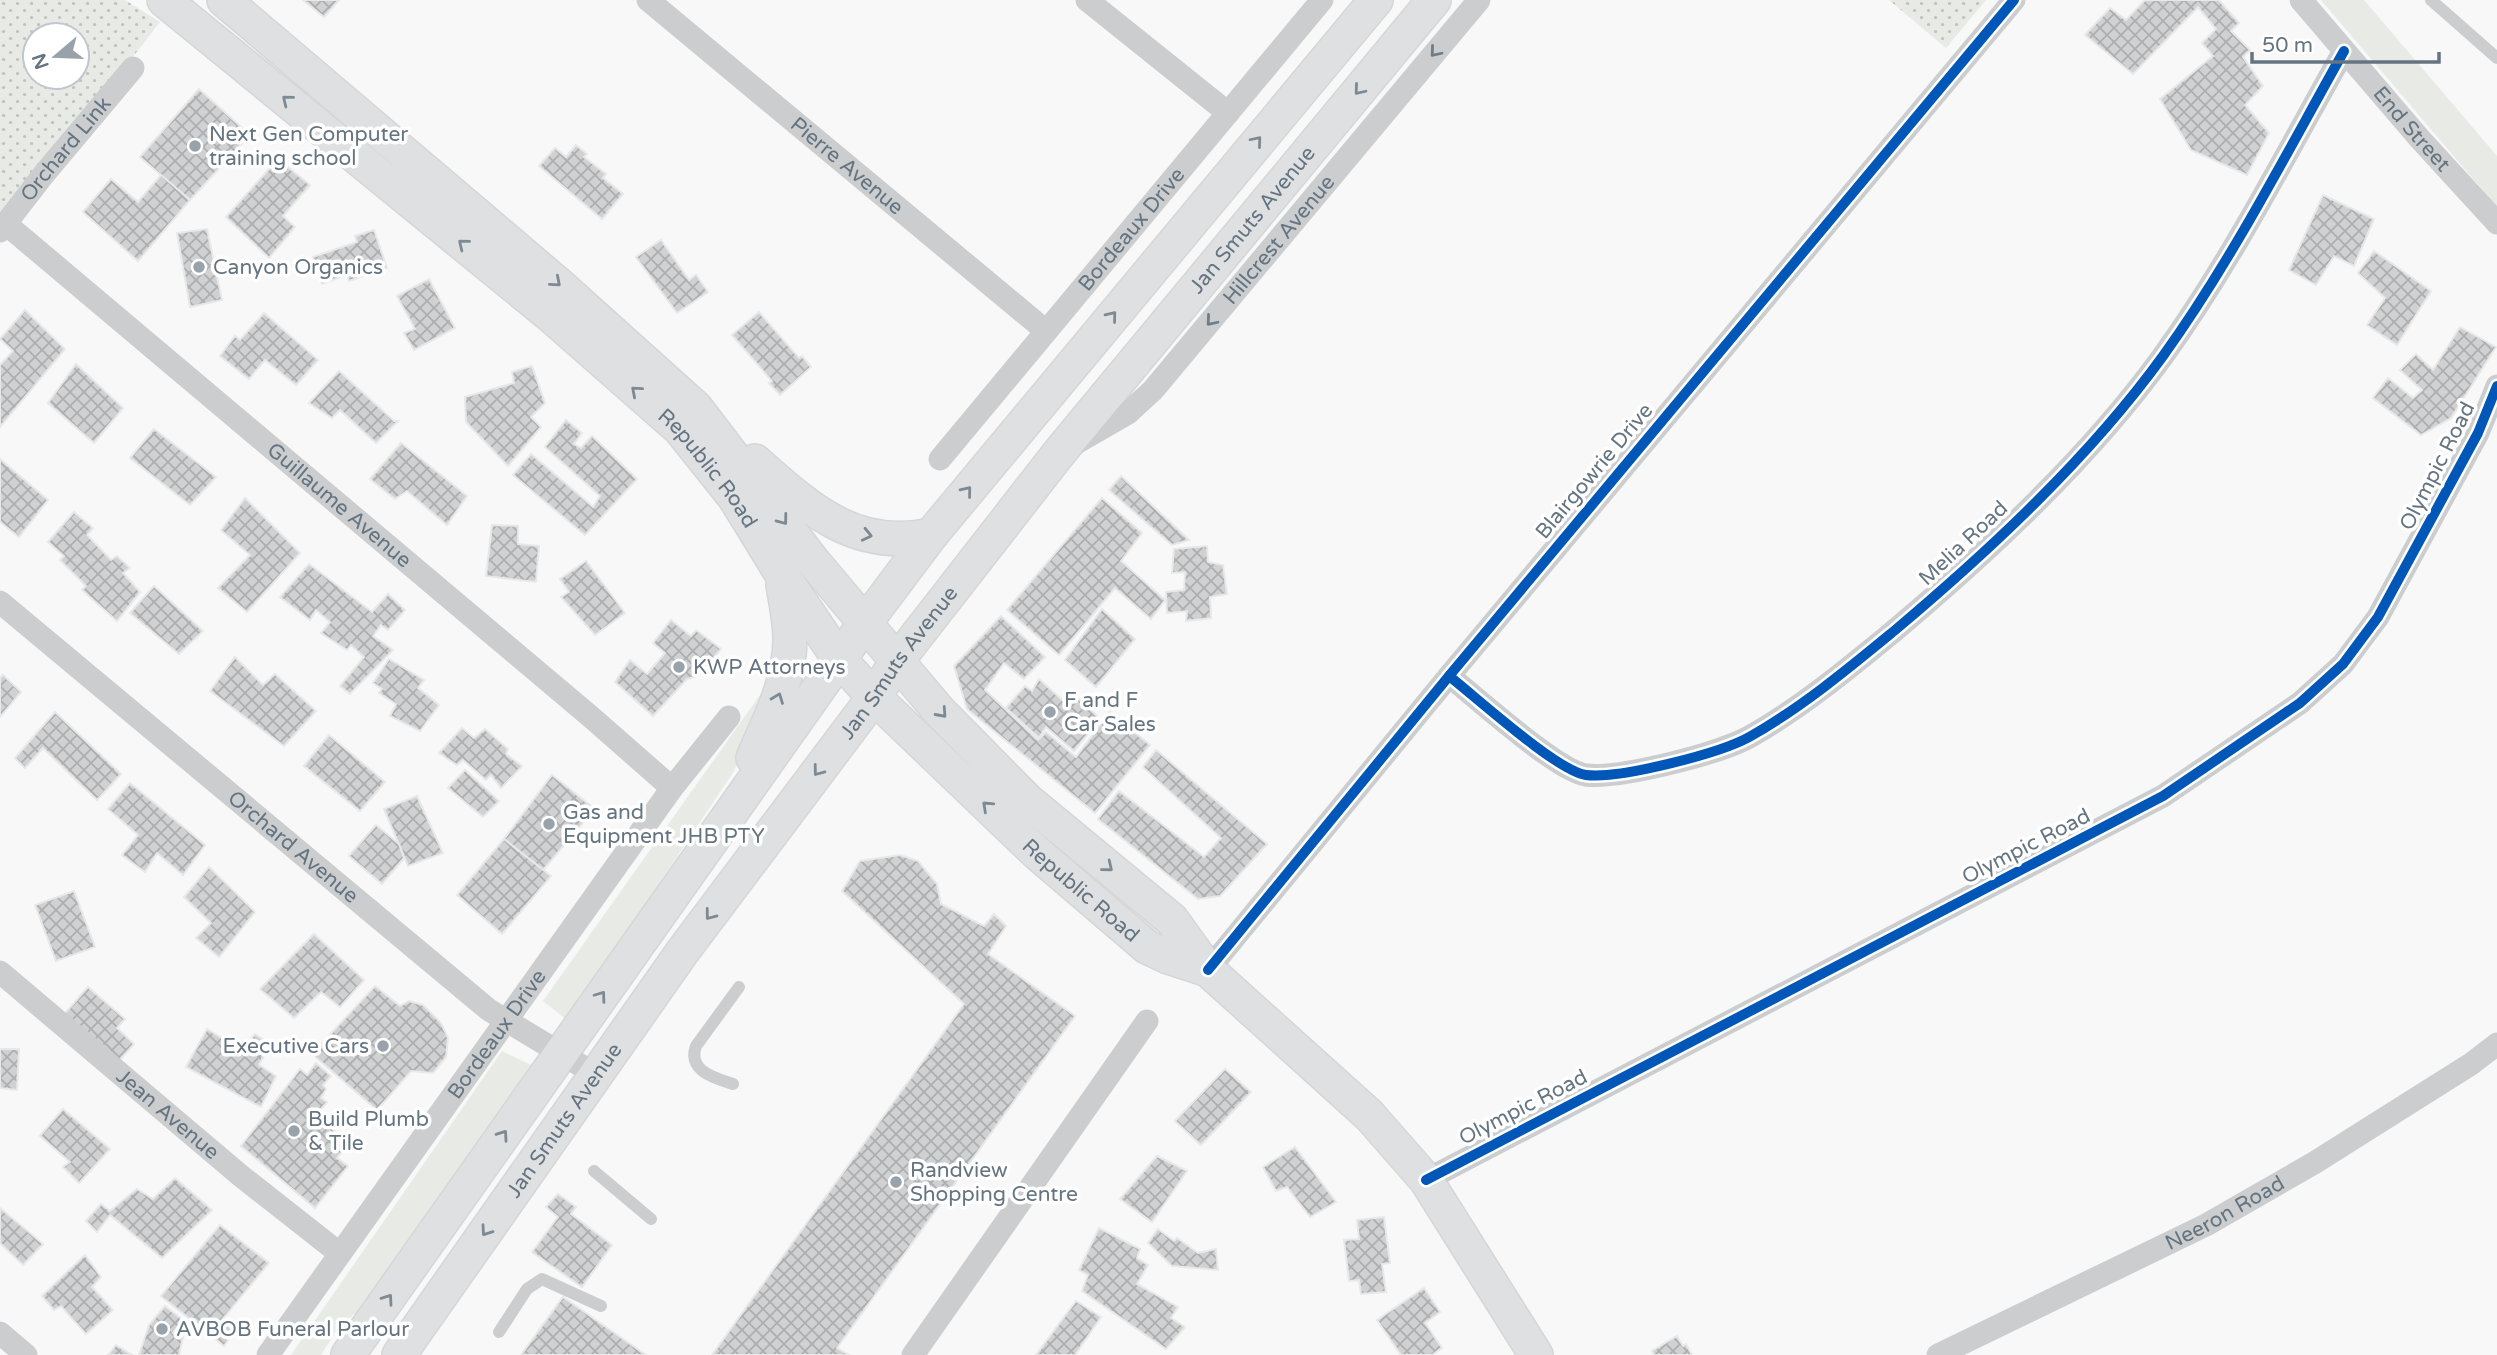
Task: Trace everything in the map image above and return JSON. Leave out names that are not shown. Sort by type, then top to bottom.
[{"type":"main road","name":"Republic Road","points":[[164,0],[550,315],[680,429],[735,498],[839,659],[874,698],[1037,853],[1147,947],[1208,970]]},
{"type":"main road","name":"Republic Road","points":[[224,0],[547,275],[696,408],[812,559],[940,712],[1028,802],[1172,920],[1208,970],[1369,1115],[1426,1180],[1536,1355]]},
{"type":"main road","name":"Jan Smuts Avenue","points":[[348,1355],[865,622],[931,535],[1376,0]]},
{"type":"main road","name":"Jan Smuts Avenue","points":[[399,1355],[683,951],[874,698],[897,661],[1059,453],[1434,0]]},
{"type":"main road","points":[[696,408],[774,477],[826,518],[849,531],[908,540],[931,535]]},
{"type":"main road","points":[[722,828],[783,684],[790,642],[789,615],[781,573]]},
{"type":"street","name":"Pierre Avenue","points":[[648,0],[1046,331]]},
{"type":"street","points":[[1087,0],[1228,113]]},
{"type":"street","name":"Bordeaux Drive","points":[[940,459],[1322,0]]},
{"type":"street","name":"Hillcrest Avenue","points":[[1059,453],[1128,413],[1153,390],[1479,0]]},
{"type":"street","name":"Blairgowrie Drive","points":[[1208,970],[1449,676],[2014,0]]},
{"type":"street","name":"End Street","points":[[2307,2],[2344,51],[2497,223]]},
{"type":"street","name":"Melia Road","points":[[1449,676],[1555,761],[1585,775],[1620,773],[1672,763],[1749,738],[1786,713],[1865,654],[1940,592],[2018,518],[2105,428],[2163,355],[2231,251],[2344,51]]},
{"type":"street","name":"Orchard Link","points":[[3,227],[133,68]]},
{"type":"street","name":"Guillaume Avenue","points":[[3,227],[591,717],[672,788]]},
{"type":"street","name":"Olympic Road","points":[[1426,1180],[2163,796],[2300,703],[2343,664],[2378,617],[2478,433],[2497,386]]},
{"type":"street","name":"Orchard Avenue","points":[[0,602],[489,1010],[595,1074]]},
{"type":"street","name":"Bordeaux Drive","points":[[268,1355],[672,788],[729,717]]},
{"type":"street","name":"Jean Avenue","points":[[0,972],[241,1176],[339,1253]]},
{"type":"street","points":[[913,1355],[1147,1021]]},
{"type":"street","name":"Neeron Road","points":[[1938,1355],[2206,1225],[2314,1163],[2471,1064],[2497,1044]]},
{"type":"street","points":[[0,1333],[26,1355]]},
{"type":"lane","points":[[2431,0],[2497,58]]},
{"type":"lane","points":[[733,1084],[703,1071],[697,1066],[693,1053],[739,988]]},
{"type":"lane","points":[[594,1171],[651,1219]]},
{"type":"lane","points":[[499,1332],[527,1289],[542,1279],[601,1306]]},
{"type":"shaded area","points":[[0,0],[125,0],[160,22],[0,228]]},
{"type":"shaded area","points":[[1889,0],[1986,0],[1946,48]]},
{"type":"shaded area","points":[[2321,0],[2364,0],[2497,156],[2497,207]]},
{"type":"shaded area","points":[[767,685],[734,771],[568,1021],[543,1001]]},
{"type":"shaded area","points":[[502,1051],[531,1065],[377,1293],[337,1330],[321,1355],[291,1355]]},
{"type":"building","points":[[303,0],[339,0],[324,17]]},
{"type":"building","points":[[2145,0],[2219,0],[2239,23],[2231,31],[2250,50],[2243,57],[2263,86],[2245,105],[2269,133],[2247,175],[2191,150],[2160,99],[2213,56],[2202,43],[2216,29],[2198,7],[2133,74],[2085,35],[2110,8],[2126,20]]},
{"type":"building","name":"Next Gen Computer training school","points":[[199,89],[250,135],[190,200],[140,157]]},
{"type":"building","points":[[576,145],[587,154],[584,157],[606,174],[603,178],[623,194],[602,219],[539,166],[555,148],[566,157]]},
{"type":"building","points":[[278,159],[310,185],[283,216],[295,227],[269,258],[226,217]]},
{"type":"building","points":[[161,175],[190,200],[138,261],[83,212],[111,179],[138,202]]},
{"type":"building","points":[[2323,195],[2374,219],[2354,266],[2334,256],[2316,285],[2289,270]]},
{"type":"building","name":"Canyon Organics","points":[[207,229],[222,300],[190,307],[177,233]]},
{"type":"building","points":[[374,230],[387,268],[349,281],[347,275],[322,284],[313,257],[357,242],[355,236]]},
{"type":"building","points":[[661,240],[689,280],[696,275],[708,292],[677,313],[636,257]]},
{"type":"building","points":[[2374,251],[2431,291],[2397,345],[2367,325],[2385,298],[2358,273]]},
{"type":"building","points":[[429,279],[455,328],[414,350],[404,333],[415,329],[397,296]]},
{"type":"building","points":[[25,310],[65,349],[0,427],[0,365],[13,351],[0,339]]},
{"type":"building","points":[[759,312],[799,358],[802,356],[811,367],[780,395],[769,383],[772,381],[732,335]]},
{"type":"building","points":[[264,313],[318,360],[296,385],[265,360],[249,379],[220,356],[235,336],[240,340]]},
{"type":"building","points":[[2460,327],[2496,347],[2451,418],[2421,435],[2373,398],[2388,378],[2413,398],[2422,390],[2400,370],[2416,354],[2433,370]]},
{"type":"building","points":[[76,364],[123,408],[94,443],[48,403]]},
{"type":"building","points":[[532,366],[545,403],[531,417],[541,427],[508,466],[466,422],[465,397],[514,383],[512,372]]},
{"type":"building","points":[[339,371],[394,421],[398,421],[376,443],[340,410],[332,418],[309,403]]},
{"type":"building","points":[[566,420],[582,433],[574,444],[581,448],[592,436],[637,479],[585,535],[513,475],[531,454],[593,507],[600,496],[545,447]]},
{"type":"building","points":[[154,429],[216,477],[190,505],[130,458]]},
{"type":"building","points":[[401,443],[467,496],[447,525],[407,491],[395,499],[370,479]]},
{"type":"building","points":[[0,459],[48,500],[19,537],[0,522]]},
{"type":"building","points":[[1121,476],[1189,540],[1172,545],[1109,490]]},
{"type":"building","points":[[245,498],[300,553],[247,612],[218,588],[250,555],[221,530]]},
{"type":"building","points":[[1102,498],[1142,533],[1121,561],[1165,600],[1151,619],[1115,588],[1059,655],[1007,610]]},
{"type":"building","points":[[74,512],[93,528],[87,535],[111,560],[117,556],[130,568],[123,573],[140,592],[117,621],[82,590],[86,586],[60,560],[64,556],[48,542]]},
{"type":"building","points":[[492,525],[518,526],[518,544],[539,546],[536,582],[486,576]]},
{"type":"building","points":[[1207,546],[1208,562],[1223,565],[1227,594],[1210,597],[1211,618],[1186,621],[1187,611],[1167,613],[1166,592],[1184,590],[1185,572],[1172,573],[1174,549]]},
{"type":"building","points":[[586,561],[625,613],[595,635],[561,597],[569,592],[560,579]]},
{"type":"building","points":[[309,564],[372,612],[388,594],[405,610],[388,630],[381,625],[373,636],[393,650],[350,694],[340,686],[364,657],[351,645],[347,650],[321,633],[330,622],[316,610],[310,620],[280,597]]},
{"type":"building","points":[[154,586],[203,631],[179,654],[130,613]]},
{"type":"building","points":[[1102,609],[1135,639],[1096,687],[1065,660]]},
{"type":"building","points":[[1001,616],[1045,657],[1024,679],[1004,663],[985,690],[1038,740],[1046,732],[1076,757],[1110,712],[1150,745],[1095,813],[967,709],[954,666]]},
{"type":"building","name":"KWP Attorneys","points":[[671,620],[691,636],[696,630],[721,649],[698,676],[687,679],[653,716],[615,682],[630,660],[647,674],[665,653],[653,643]]},
{"type":"building","points":[[235,657],[263,685],[275,674],[316,711],[284,746],[210,691]]},
{"type":"building","points":[[389,659],[424,680],[418,688],[439,705],[420,731],[390,716],[396,704],[379,693],[382,689],[373,683]]},
{"type":"building","points":[[3,675],[21,692],[0,717],[0,678]]},
{"type":"building","points":[[1039,679],[1068,705],[1076,696],[1100,719],[1074,751],[1046,727],[1039,738],[1006,708],[1025,686],[1032,691]]},
{"type":"building","points":[[55,712],[121,774],[97,800],[43,748],[25,768],[15,758]]},
{"type":"building","points":[[462,728],[474,738],[485,729],[508,749],[506,754],[522,766],[501,788],[491,775],[486,780],[463,760],[457,765],[439,753]]},
{"type":"building","points":[[329,735],[385,782],[360,811],[304,766]]},
{"type":"building","points":[[1156,750],[1267,844],[1220,896],[1198,899],[1098,819],[1119,791],[1204,857],[1221,838],[1143,767]]},
{"type":"building","points":[[465,770],[499,801],[483,817],[448,788]]},
{"type":"building","name":"Gas and Equipment JHB PTY","points":[[552,775],[595,809],[543,870],[504,839]]},
{"type":"building","points":[[130,783],[205,845],[183,875],[157,853],[145,872],[122,855],[138,835],[108,809]]},
{"type":"building","points":[[417,796],[443,853],[408,866],[384,809]]},
{"type":"building","points":[[376,825],[399,844],[404,858],[382,884],[349,856]]},
{"type":"building","points":[[504,839],[551,876],[502,934],[457,895]]},
{"type":"building","name":"Randview Shopping Centre","points":[[900,855],[918,861],[937,884],[941,904],[984,926],[994,914],[1006,926],[988,954],[1075,1016],[837,1348],[849,1355],[712,1355],[964,1004],[842,891],[860,861]]},
{"type":"building","points":[[209,867],[255,912],[219,957],[196,938],[211,923],[184,897]]},
{"type":"building","points":[[74,891],[95,947],[56,961],[35,905]]},
{"type":"building","points":[[314,934],[364,980],[340,1007],[321,992],[294,1018],[260,989]]},
{"type":"building","name":"Executive Cars","points":[[375,986],[400,1006],[409,1001],[423,1005],[441,1023],[448,1038],[446,1057],[433,1073],[411,1071],[377,1110],[312,1054]]},
{"type":"building","points":[[88,987],[125,1019],[117,1028],[134,1044],[115,1065],[61,1018]]},
{"type":"building","points":[[207,1029],[241,1050],[255,1034],[270,1044],[259,1065],[276,1076],[261,1107],[186,1067]]},
{"type":"building","points":[[0,1049],[19,1049],[17,1090],[0,1088]]},
{"type":"building","name":"Build Plumb & Tile","points":[[316,1063],[331,1076],[323,1085],[326,1089],[321,1098],[327,1102],[316,1115],[349,1143],[337,1158],[348,1166],[315,1208],[241,1146],[300,1069],[307,1075]]},
{"type":"building","points":[[1225,1069],[1251,1092],[1201,1145],[1175,1121]]},
{"type":"building","points":[[63,1109],[110,1149],[79,1183],[63,1167],[70,1162],[40,1136]]},
{"type":"building","points":[[1295,1147],[1336,1202],[1310,1217],[1287,1187],[1276,1191],[1263,1167]]},
{"type":"building","points":[[1157,1156],[1187,1171],[1152,1222],[1120,1199]]},
{"type":"building","points":[[175,1178],[212,1210],[162,1258],[110,1215],[97,1232],[86,1221],[101,1204],[110,1211],[137,1189],[153,1199]]},
{"type":"building","points":[[558,1194],[576,1207],[571,1214],[612,1245],[582,1287],[532,1252],[558,1217],[546,1207]]},
{"type":"building","points":[[0,1208],[43,1244],[23,1265],[0,1243]]},
{"type":"building","points":[[1384,1217],[1390,1263],[1382,1264],[1386,1292],[1361,1294],[1359,1280],[1349,1281],[1344,1240],[1359,1239],[1357,1220]]},
{"type":"building","points":[[220,1225],[269,1263],[221,1321],[234,1331],[224,1346],[161,1296]]},
{"type":"building","points":[[1099,1228],[1140,1249],[1137,1258],[1148,1265],[1137,1284],[1178,1307],[1171,1318],[1185,1327],[1166,1349],[1082,1291],[1088,1275],[1079,1270]]},
{"type":"building","points":[[1158,1229],[1198,1253],[1216,1249],[1218,1270],[1172,1266],[1148,1243]]},
{"type":"building","points":[[85,1255],[101,1277],[92,1287],[113,1310],[86,1334],[61,1306],[54,1310],[42,1296]]},
{"type":"building","points":[[1424,1288],[1440,1312],[1425,1323],[1442,1348],[1432,1355],[1401,1355],[1377,1320]]},
{"type":"building","points":[[563,1297],[646,1355],[521,1355]]},
{"type":"building","points":[[1076,1301],[1101,1317],[1075,1355],[1036,1355]]},
{"type":"building","name":"AVBOB Funeral Parlour","points":[[165,1306],[183,1320],[173,1333],[183,1337],[179,1355],[139,1355],[149,1325]]},
{"type":"building","points":[[1677,1336],[1683,1346],[1686,1344],[1692,1355],[1654,1355],[1652,1351]]},
{"type":"building","name":"AVBOB Funeral Parlour","points":[[116,1345],[132,1355],[108,1355]]},
{"type":"cycle path","points":[[1208,970],[1449,676],[2014,0]]},
{"type":"cycle path","points":[[1449,676],[1556,761],[1586,775],[1646,769],[1718,750],[1751,736],[1789,713],[1860,659],[1966,568],[2037,501],[2103,431],[2134,394],[2188,320],[2258,206],[2344,51]]},
{"type":"cycle path","points":[[1426,1180],[2163,796],[2300,703],[2343,664],[2378,617],[2478,433],[2497,386]]},
{"type":"place","name":"Next Gen Computer training school","points":[[195,146]]},
{"type":"place","name":"Canyon Organics","points":[[199,267]]},
{"type":"place","name":"KWP Attorneys","points":[[679,667]]},
{"type":"place","name":"F and F Car Sales","points":[[1050,712]]},
{"type":"place","name":"Gas and Equipment JHB PTY","points":[[549,824]]},
{"type":"place","name":"Executive Cars","points":[[383,1046]]},
{"type":"place","name":"Build Plumb & Tile","points":[[294,1131]]},
{"type":"place","name":"Randview Shopping Centre","points":[[896,1182]]},
{"type":"place","name":"AVBOB Funeral Parlour","points":[[162,1329]]}]
